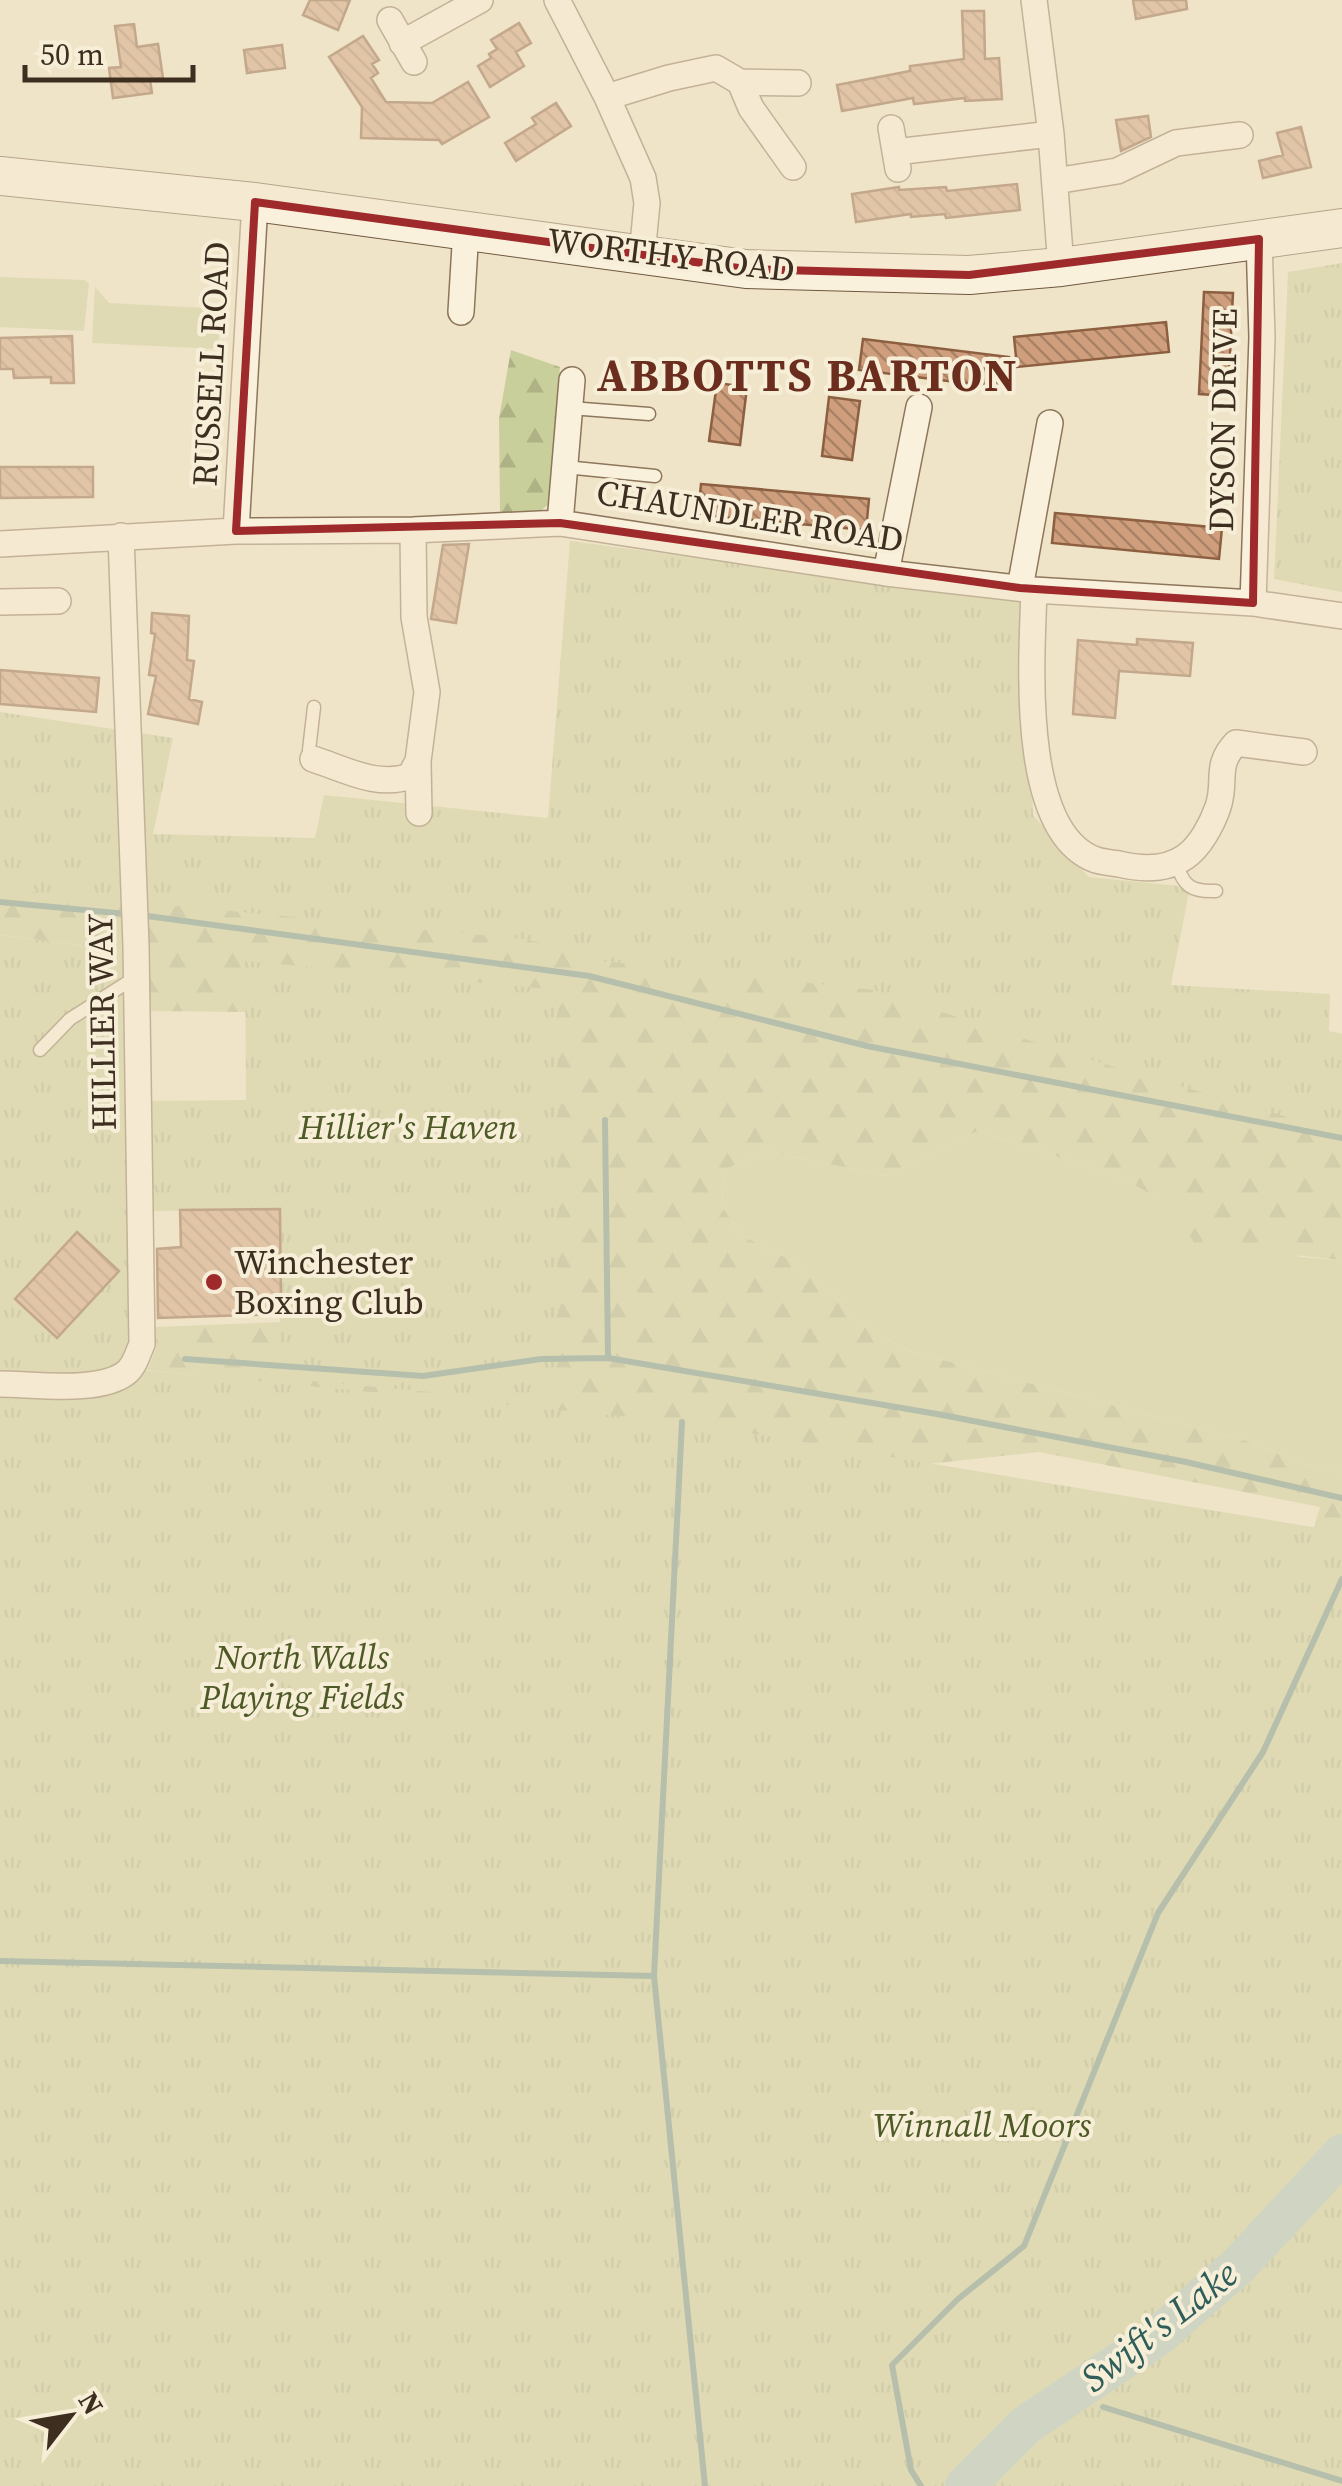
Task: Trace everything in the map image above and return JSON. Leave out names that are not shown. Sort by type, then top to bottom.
[{"type":"main road","name":"WORTHY ROAD","points":[[0,176],[256,202],[746,269],[969,275],[1061,267],[1342,228]]},
{"type":"street","points":[[402,42],[480,0]]},
{"type":"street","points":[[556,0],[607,97],[643,178],[647,203],[642,255]]},
{"type":"street","points":[[1034,0],[1051,134],[1061,267]]},
{"type":"street","points":[[607,97],[716,68],[740,82],[798,83]]},
{"type":"street","points":[[740,82],[751,108],[793,168]]},
{"type":"street","points":[[894,150],[1051,134]]},
{"type":"street","points":[[1055,180],[1117,171],[1176,143],[1240,135]]},
{"type":"street","name":"RUSSELL ROAD","points":[[236,530],[256,202]]},
{"type":"street","points":[[461,312],[466,229]]},
{"type":"street","name":"DYSON DRIVE","points":[[1253,603],[1262,337],[1259,240]]},
{"type":"street","points":[[560,523],[572,380]]},
{"type":"street","points":[[886,573],[919,406]]},
{"type":"street","points":[[1050,423],[1027,589],[1038,772],[1048,806],[1072,842],[1093,859],[1147,870],[1183,859],[1200,841],[1219,805],[1222,757],[1236,743],[1304,752]]},
{"type":"street","name":"CHAUNDLER ROAD","points":[[0,544],[236,530],[413,530],[560,523],[886,573],[1027,589],[1253,603],[1342,616]]},
{"type":"street","points":[[413,530],[414,617],[426,692],[418,761],[419,813]]},
{"type":"street","name":"HILLIER WAY","points":[[0,1384],[87,1385],[114,1381],[132,1369],[142,1344],[136,946],[121,536]]},
{"type":"street","points":[[0,602],[58,601]]},
{"type":"street","points":[[313,759],[378,780],[397,781],[410,776],[418,761]]},
{"type":"lane","points":[[570,408],[648,414]]},
{"type":"lane","points":[[566,467],[654,476]]},
{"type":"lane","points":[[313,759],[309,750],[314,708]]},
{"type":"lane","points":[[1176,861],[1183,883],[1192,890],[1216,892]]},
{"type":"lane","points":[[40,1050],[70,1019],[116,986],[136,977]]},
{"type":"highlighted area","points":[[255,202],[746,269],[969,275],[1259,239],[1253,603],[1020,588],[560,523],[236,531]]},
{"type":"green space","points":[[1342,263],[1342,592],[1274,579],[1288,272]]},
{"type":"green space","points":[[0,277],[85,280],[89,284],[84,331],[0,327]]},
{"type":"green space","points":[[95,287],[109,303],[224,309],[217,349],[92,343]]},
{"type":"green space","points":[[511,350],[560,367],[551,502],[537,514],[500,513],[499,418]]},
{"type":"green space","points":[[570,541],[1025,601],[1033,815],[1089,877],[1190,887],[1171,985],[1330,994],[1329,1031],[1342,1034],[1342,1133],[1074,1055],[874,990],[574,958],[558,946],[522,939],[0,889],[0,712],[173,738],[153,834],[315,838],[324,795],[548,818]]},
{"type":"green space","points":[[355,828],[1342,1097],[1342,1260],[1195,1245],[1174,1206],[1117,1176],[978,1131],[886,1176],[766,1151],[724,1170],[722,1207],[743,1236],[790,1260],[829,1291],[862,1325],[909,1351],[1246,1441],[1305,1464],[1342,1473],[1342,2010],[1314,1527],[1320,1507],[1039,1452],[835,1474],[147,1370],[156,1349],[155,1327],[280,1322],[341,1311],[288,1006],[243,1012],[144,1011],[124,951],[0,935],[0,872],[195,872]]},
{"type":"green space","name":"Winnall Moors","points":[[0,935],[124,951],[132,1369],[682,1422],[1342,1532],[1342,2486],[0,2486]]},
{"type":"green space","name":"Hillier's Haven","points":[[245,961],[558,990],[559,1404],[280,1378],[280,1210],[147,1211],[146,1101],[246,1100]]},
{"type":"green space","points":[[978,1131],[1117,1176],[1175,1206],[1300,1257],[1342,1260],[1342,1473],[1305,1464],[1246,1441],[909,1351],[862,1325],[829,1291],[790,1260],[743,1236],[722,1207],[724,1170],[766,1151],[886,1176]]},
{"type":"building","points":[[310,0],[350,0],[338,30],[303,15]]},
{"type":"building","points":[[1133,0],[1186,0],[1187,9],[1136,19]]},
{"type":"building","points":[[962,11],[984,11],[985,59],[999,58],[1002,99],[965,98],[914,104],[913,98],[842,111],[837,85],[910,71],[910,66],[964,59]]},
{"type":"building","points":[[519,23],[531,43],[516,52],[524,66],[490,87],[478,66],[497,49],[491,40]]},
{"type":"building","points":[[134,24],[137,47],[158,44],[163,78],[150,80],[152,93],[113,98],[109,68],[121,67],[115,26]]},
{"type":"building","points":[[363,36],[379,60],[372,64],[378,73],[371,78],[386,102],[432,103],[468,82],[489,117],[442,144],[439,140],[361,138],[362,107],[329,57]]},
{"type":"building","points":[[282,45],[285,68],[247,73],[244,50]]},
{"type":"building","points":[[556,103],[571,126],[516,161],[505,143],[536,124],[532,118]]},
{"type":"building","points":[[1148,116],[1151,137],[1121,151],[1116,120]]},
{"type":"building","points":[[1301,127],[1311,167],[1263,178],[1259,161],[1283,155],[1277,133]]},
{"type":"building","points":[[1017,184],[1020,210],[946,218],[945,214],[911,214],[856,222],[852,194],[899,187],[946,187],[947,191]]},
{"type":"building","points":[[1204,292],[1233,293],[1228,396],[1199,394]]},
{"type":"building","points":[[1166,322],[1169,352],[1017,367],[1014,337]]},
{"type":"building","points":[[72,336],[74,383],[51,383],[51,377],[14,378],[13,369],[0,369],[0,338]]},
{"type":"building","points":[[863,339],[1009,357],[1005,388],[859,370]]},
{"type":"building","points":[[717,383],[747,387],[740,445],[709,441]]},
{"type":"building","points":[[829,397],[860,401],[852,460],[822,456]]},
{"type":"building","points":[[0,467],[93,467],[93,497],[0,498]]},
{"type":"building","points":[[701,484],[869,499],[866,530],[698,515]]},
{"type":"building","points":[[1055,513],[1222,528],[1219,559],[1052,543]]},
{"type":"building","points":[[469,544],[456,623],[431,619],[443,545]]},
{"type":"building","points":[[152,613],[189,616],[187,660],[194,661],[189,699],[202,702],[198,724],[148,714],[156,676],[149,675],[155,634],[151,633]]},
{"type":"building","points":[[1137,639],[1193,643],[1190,676],[1119,671],[1115,718],[1073,714],[1078,640],[1137,645]]},
{"type":"building","points":[[0,670],[99,678],[96,712],[0,704]]},
{"type":"building","name":"Winchester Boxing Club","points":[[280,1209],[281,1314],[158,1318],[157,1249],[181,1247],[180,1210]]},
{"type":"building","points":[[77,1232],[119,1271],[57,1338],[15,1299]]},
{"type":"waterway","points":[[0,902],[127,914]]},
{"type":"waterway","points":[[140,915],[589,976],[867,1046],[1342,1138]]},
{"type":"waterway","points":[[605,1120],[608,1358]]},
{"type":"waterway","points":[[185,1359],[423,1376],[541,1359],[608,1358],[937,1414],[1186,1462],[1342,1498]]},
{"type":"waterway","points":[[0,1961],[654,1976],[682,1422]]},
{"type":"waterway","points":[[921,2486],[911,2470],[892,2365],[958,2299],[1024,2246],[1158,1913],[1263,1752],[1342,1579]]},
{"type":"waterway","points":[[654,1976],[705,2486]]},
{"type":"waterway","name":"Swift's Lake","points":[[965,2486],[1026,2425],[1157,2337],[1238,2266],[1342,2154]]},
{"type":"waterway","name":"Swift's Lake","points":[[1068,2396],[1078,2399]]},
{"type":"waterway","points":[[1103,2407],[1342,2481]]},
{"type":"place","name":"Winchester Boxing Club","points":[[214,1282]]},
{"type":"district","name":"ABBOTTS BARTON","points":[[808,375]]},
{"type":"park label","name":"North Walls Playing Fields","points":[[302,1677]]}]
